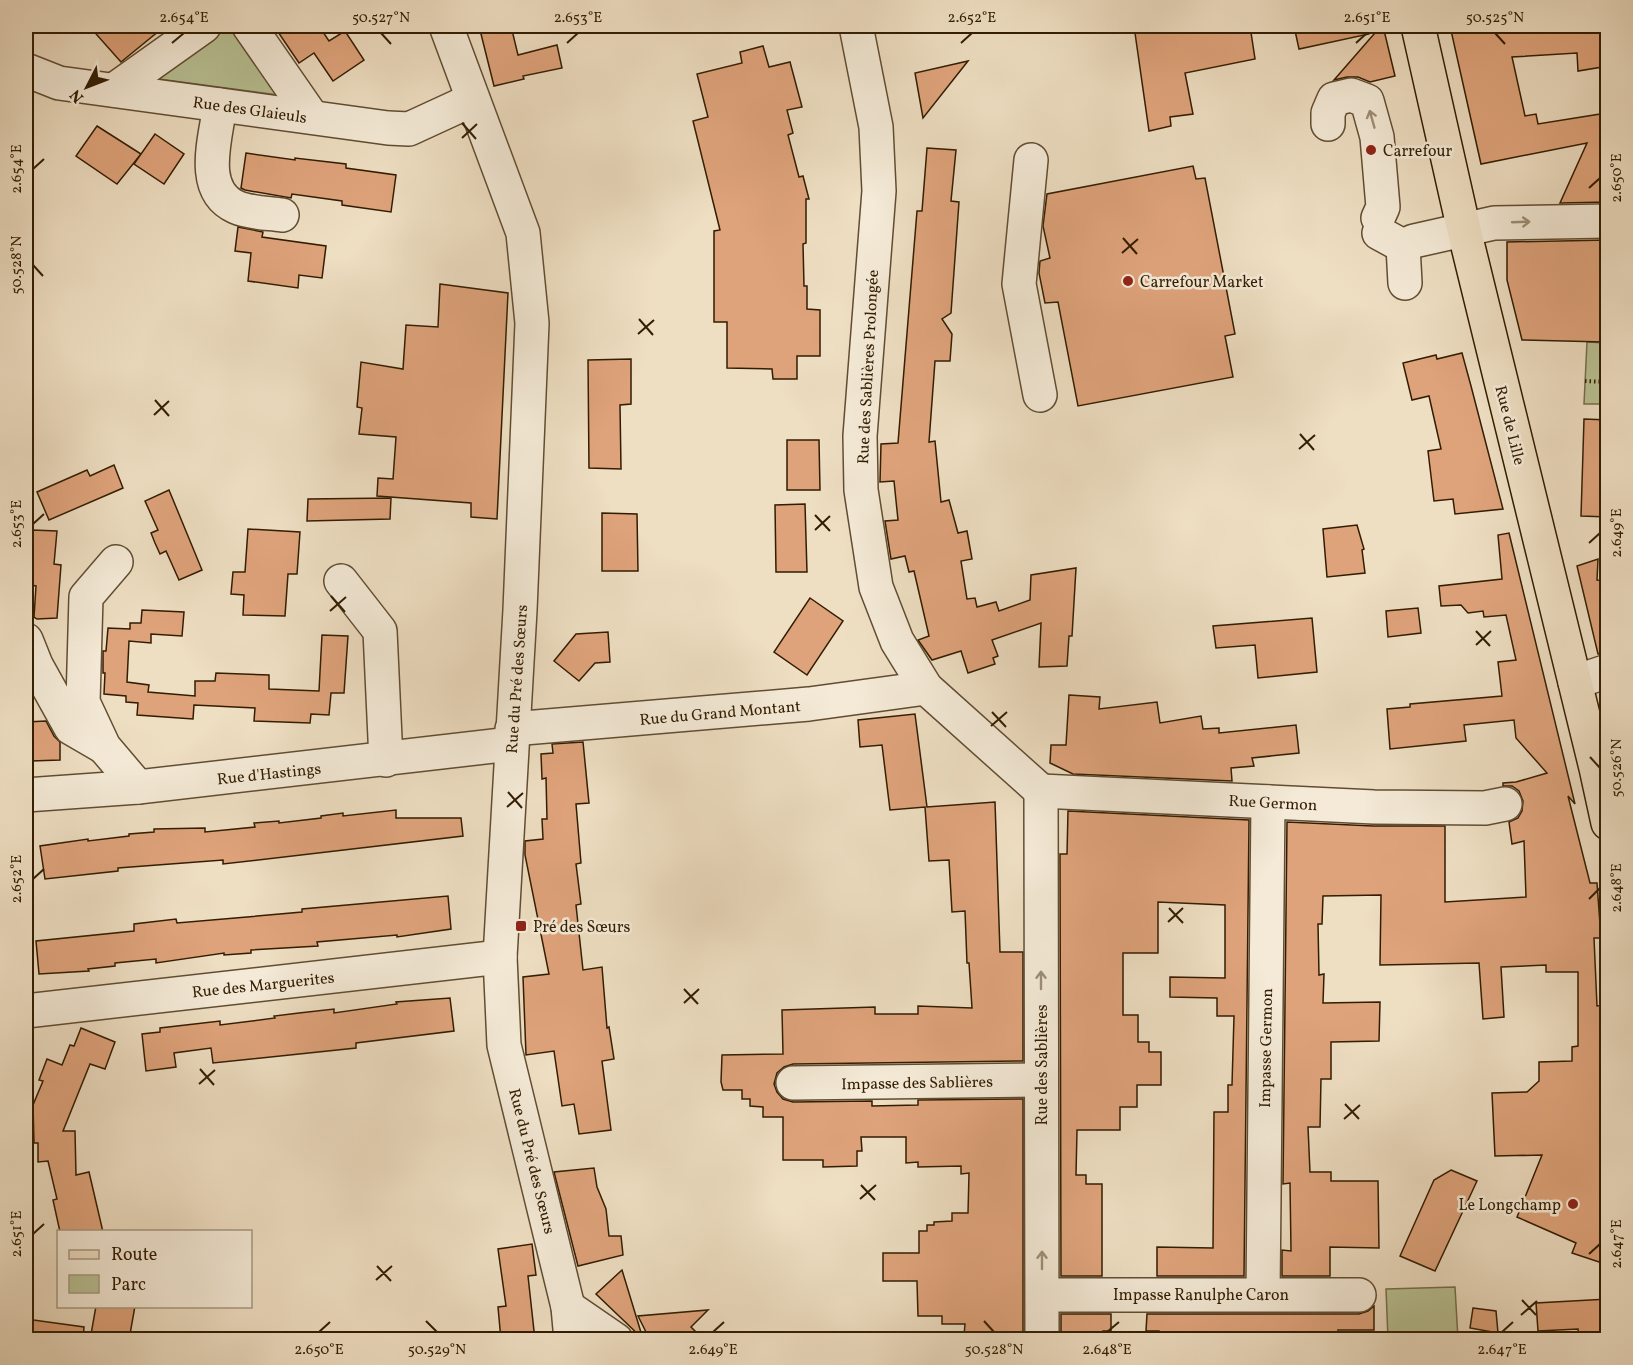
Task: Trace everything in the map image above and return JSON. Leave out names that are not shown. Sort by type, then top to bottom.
[{"type":"main road","name":"Rue de Lille","points":[[1418,26],[1464,230],[1608,823]]},
{"type":"street","points":[[114,90],[204,26]]},
{"type":"street","points":[[249,26],[312,117]]},
{"type":"street","name":"Rue du Pré des Sœurs","points":[[446,26],[523,232],[532,323],[520,610],[500,957],[504,1045],[568,1307],[571,1340]]},
{"type":"street","name":"Rue des Sablières Prolongée","points":[[856,26],[876,127],[879,191],[860,436],[861,490],[876,587],[897,641],[926,688],[1041,791]]},
{"type":"street","name":"Rue des Glaieuls","points":[[26,70],[59,83],[409,129],[472,100]]},
{"type":"street","points":[[1328,124],[1328,113],[1334,99],[1351,95],[1367,101],[1377,137],[1387,232],[1405,283]]},
{"type":"street","points":[[220,105],[212,170],[215,187],[225,201],[238,208],[282,215]]},
{"type":"street","points":[[1031,160],[1019,284],[1040,395]]},
{"type":"street","points":[[1387,232],[1414,241],[1494,223],[1608,221]]},
{"type":"street","points":[[116,562],[86,597],[83,702],[104,747],[138,787]]},
{"type":"street","points":[[341,581],[380,631],[386,760]]},
{"type":"street","points":[[26,640],[36,665],[71,728],[104,747]]},
{"type":"street","points":[[1575,682],[1608,671]]},
{"type":"street","name":"Rue du Grand Montant","points":[[512,736],[809,704],[926,688]]},
{"type":"street","name":"Rue d'Hastings","points":[[26,795],[138,787],[386,760],[512,736]]},
{"type":"street","name":"Rue Germon","points":[[1041,791],[1374,807],[1485,808],[1505,804]]},
{"type":"street","name":"Rue des Sablières","points":[[1041,791],[1042,1340]]},
{"type":"street","name":"Impasse Germon","points":[[1263,1294],[1268,802]]},
{"type":"street","name":"Rue des Marguerites","points":[[26,1011],[500,957]]},
{"type":"street","name":"Impasse des Sablières","points":[[793,1083],[1041,1080]]},
{"type":"street","name":"Impasse Ranulphe Caron","points":[[1043,1295],[1359,1295]]},
{"type":"street","points":[[568,1307],[616,1340]]},
{"type":"path","points":[[1585,381],[1608,382]]},
{"type":"green space","points":[[216,26],[228,26],[278,95],[144,77]]},
{"type":"green space","points":[[1587,342],[1607,343],[1607,404],[1584,404]]},
{"type":"green space","points":[[1455,1287],[1458,1339],[1388,1339],[1386,1289]]},
{"type":"building","points":[[89,26],[165,26],[121,62]]},
{"type":"building","points":[[274,26],[319,26],[329,41],[345,31],[364,60],[333,81],[314,53],[299,63]]},
{"type":"building","points":[[479,26],[511,26],[518,55],[557,45],[562,68],[523,76],[524,79],[494,86]]},
{"type":"building","points":[[1134,26],[1250,26],[1255,59],[1185,73],[1193,114],[1170,117],[1171,126],[1149,131]]},
{"type":"building","points":[[1294,26],[1368,26],[1369,34],[1299,49]]},
{"type":"building","points":[[1383,26],[1395,76],[1370,82],[1358,77],[1334,80]]},
{"type":"building","points":[[1450,26],[1608,26],[1608,66],[1578,71],[1577,53],[1512,57],[1525,116],[1536,114],[1538,124],[1600,114],[1608,98],[1608,202],[1560,203],[1587,143],[1481,164]]},
{"type":"building","points":[[763,46],[769,67],[790,62],[802,107],[787,110],[793,133],[788,135],[799,177],[803,176],[809,199],[806,199],[806,243],[803,244],[804,286],[807,286],[807,309],[820,310],[820,356],[797,356],[797,379],[773,379],[772,369],[727,368],[727,322],[714,322],[714,231],[720,230],[693,121],[708,117],[697,74],[742,63],[740,52]]},
{"type":"building","points":[[968,61],[923,118],[915,73]]},
{"type":"building","points":[[97,126],[141,154],[117,184],[76,156]]},
{"type":"building","points":[[155,134],[184,154],[164,184],[134,164]]},
{"type":"building","points":[[927,148],[956,150],[951,201],[959,202],[951,313],[942,319],[952,334],[950,361],[935,361],[929,442],[935,441],[941,502],[949,500],[958,533],[967,531],[972,559],[961,561],[967,599],[975,598],[977,607],[996,602],[999,611],[1030,600],[1031,575],[1076,568],[1072,636],[1069,636],[1067,666],[1039,667],[1041,623],[992,640],[998,656],[993,658],[995,664],[968,673],[961,651],[932,660],[918,640],[929,636],[914,571],[909,572],[905,556],[891,559],[885,521],[898,520],[894,481],[880,482],[881,444],[898,443],[917,211],[922,211]]},
{"type":"building","points":[[246,153],[346,164],[346,168],[396,175],[391,212],[342,205],[342,201],[292,194],[291,198],[245,190],[241,188]]},
{"type":"building","name":"Carrefour Market","points":[[1193,166],[1196,179],[1205,178],[1235,334],[1225,336],[1233,377],[1078,406],[1058,302],[1045,303],[1039,273],[1040,261],[1050,258],[1043,226],[1047,194]]},
{"type":"building","points":[[238,227],[263,232],[262,237],[326,246],[322,278],[299,275],[298,288],[248,281],[251,253],[235,251]]},
{"type":"building","points":[[1608,240],[1604,342],[1522,340],[1507,280],[1507,242]]},
{"type":"building","points":[[440,284],[508,293],[497,519],[471,517],[471,503],[377,496],[378,478],[393,479],[396,437],[359,434],[362,408],[357,407],[361,362],[403,369],[406,325],[438,327]]},
{"type":"building","points":[[1462,353],[1503,509],[1455,514],[1453,499],[1434,501],[1428,451],[1441,449],[1429,396],[1412,400],[1403,363],[1436,355],[1437,359]]},
{"type":"building","points":[[631,359],[631,404],[620,405],[621,469],[589,468],[588,360]]},
{"type":"building","points":[[1584,419],[1608,420],[1608,517],[1581,516]]},
{"type":"building","points":[[787,440],[819,440],[820,490],[787,490]]},
{"type":"building","points":[[114,465],[123,488],[49,520],[37,492],[87,470],[90,476]]},
{"type":"building","points":[[169,490],[202,570],[179,580],[166,551],[160,554],[155,543],[151,533],[158,530],[145,501]]},
{"type":"building","points":[[391,498],[390,519],[307,521],[308,499]]},
{"type":"building","points":[[805,504],[807,572],[776,572],[775,505]]},
{"type":"building","points":[[602,513],[637,514],[638,571],[602,571]]},
{"type":"building","points":[[1357,525],[1364,549],[1362,550],[1365,573],[1327,577],[1323,529]]},
{"type":"building","points":[[248,529],[300,532],[297,574],[288,574],[285,616],[243,615],[244,595],[231,594],[233,572],[245,572]]},
{"type":"building","points":[[32,530],[57,531],[54,564],[61,565],[57,618],[37,619],[34,617],[36,586],[30,585]]},
{"type":"building","points":[[1509,533],[1575,804],[1568,796],[1590,883],[1597,883],[1601,938],[1594,938],[1597,1006],[1605,1005],[1608,1265],[1572,1253],[1576,1243],[1517,1217],[1542,1155],[1495,1156],[1492,1093],[1527,1092],[1539,1081],[1539,1062],[1572,1061],[1572,1047],[1578,1046],[1578,972],[1546,972],[1546,965],[1501,967],[1504,1017],[1483,1019],[1479,963],[1380,965],[1381,895],[1323,896],[1322,924],[1318,924],[1319,975],[1324,974],[1323,1003],[1380,1002],[1379,1041],[1331,1042],[1331,1079],[1321,1079],[1320,1127],[1308,1127],[1310,1172],[1331,1172],[1331,1181],[1378,1181],[1379,1248],[1330,1247],[1330,1276],[1282,1276],[1282,1250],[1291,1251],[1290,1183],[1283,1184],[1287,822],[1373,826],[1445,826],[1445,902],[1526,897],[1524,841],[1512,844],[1509,822],[1518,818],[1522,811],[1523,801],[1519,791],[1512,786],[1503,786],[1503,783],[1516,782],[1547,773],[1516,738],[1514,720],[1464,725],[1466,741],[1390,749],[1387,709],[1410,707],[1410,704],[1502,696],[1498,662],[1516,660],[1506,615],[1484,617],[1483,611],[1468,613],[1461,605],[1441,606],[1439,586],[1502,579],[1498,535]]},
{"type":"building","points":[[1598,559],[1597,580],[1608,581],[1608,653],[1598,654],[1577,566]]},
{"type":"building","points":[[810,598],[843,621],[807,675],[774,652]]},
{"type":"building","points":[[1418,608],[1421,633],[1388,637],[1386,611]]},
{"type":"building","points":[[142,610],[184,612],[182,636],[151,634],[151,643],[129,641],[127,682],[149,685],[148,692],[195,696],[195,681],[215,681],[216,673],[269,675],[269,689],[319,691],[322,635],[348,636],[344,693],[331,693],[329,715],[311,714],[310,723],[254,721],[255,708],[194,705],[193,719],[137,715],[138,703],[126,702],[126,696],[104,694],[103,651],[106,651],[108,628],[130,629],[130,623],[141,623]]},
{"type":"building","points":[[1312,618],[1317,672],[1258,678],[1255,645],[1216,648],[1213,626]]},
{"type":"building","points":[[608,632],[610,662],[595,663],[579,681],[554,661],[576,634]]},
{"type":"building","points":[[1069,695],[1100,697],[1099,709],[1157,702],[1160,723],[1201,716],[1203,729],[1219,728],[1219,733],[1296,725],[1299,753],[1252,758],[1254,766],[1231,768],[1232,781],[1073,774],[1050,763],[1051,745],[1066,745]]},
{"type":"building","points":[[915,714],[927,807],[995,802],[1000,952],[1023,952],[1023,1061],[793,1064],[777,1073],[774,1084],[783,1099],[793,1102],[872,1101],[872,1106],[918,1105],[918,1100],[1023,1099],[1023,1340],[972,1340],[972,1336],[964,1336],[965,1324],[942,1324],[942,1316],[918,1316],[917,1281],[883,1281],[883,1253],[919,1253],[919,1231],[927,1231],[927,1225],[934,1225],[934,1222],[952,1221],[952,1213],[968,1213],[969,1173],[961,1174],[961,1166],[918,1167],[918,1162],[906,1163],[906,1137],[861,1137],[862,1151],[857,1151],[857,1166],[823,1167],[823,1160],[783,1160],[783,1117],[763,1117],[763,1107],[750,1106],[750,1099],[742,1099],[742,1090],[723,1090],[721,1082],[722,1055],[783,1054],[782,1010],[875,1007],[875,1014],[918,1014],[918,1006],[972,1008],[965,911],[952,912],[949,860],[929,861],[925,807],[890,810],[882,745],[860,747],[858,720]]},
{"type":"building","points":[[46,721],[60,742],[60,760],[31,761],[31,758],[26,758],[26,722]]},
{"type":"building","points":[[583,742],[589,803],[576,804],[581,863],[576,864],[581,904],[576,905],[583,970],[602,967],[607,1028],[609,1027],[614,1059],[602,1061],[611,1130],[579,1134],[574,1104],[562,1106],[554,1051],[526,1055],[523,977],[549,974],[525,855],[525,841],[543,839],[542,819],[547,819],[546,778],[542,779],[541,754],[553,753],[552,744]]},
{"type":"building","points":[[396,810],[396,818],[461,818],[463,836],[223,864],[223,860],[118,868],[118,871],[45,879],[40,846],[129,836],[129,834],[154,832],[154,829],[205,828],[205,832],[255,827],[254,823],[279,821],[279,823],[343,813],[343,816]]},
{"type":"building","points":[[1068,811],[1249,820],[1244,1276],[1157,1276],[1157,1247],[1213,1248],[1214,1112],[1228,1112],[1228,1085],[1232,1085],[1234,1016],[1217,1016],[1217,998],[1170,997],[1170,977],[1225,978],[1225,905],[1158,902],[1158,953],[1123,953],[1123,1015],[1138,1015],[1138,1042],[1149,1042],[1149,1052],[1161,1052],[1161,1085],[1137,1085],[1137,1107],[1120,1107],[1120,1130],[1077,1130],[1076,1175],[1086,1175],[1086,1184],[1102,1184],[1102,1276],[1061,1276],[1060,854],[1067,854]]},
{"type":"building","points":[[448,896],[451,929],[397,937],[397,935],[317,942],[318,946],[251,950],[251,953],[224,955],[224,953],[156,963],[156,959],[115,963],[115,966],[88,969],[89,971],[39,974],[36,941],[134,931],[134,924],[176,919],[177,923]]},
{"type":"building","points":[[450,998],[454,1031],[356,1043],[356,1048],[213,1063],[211,1048],[174,1053],[176,1067],[146,1071],[142,1034],[160,1032],[160,1028],[220,1021],[220,1025],[299,1013],[334,1009],[334,1013],[397,1004],[396,1002]]},
{"type":"building","points":[[81,1028],[115,1042],[105,1069],[90,1064],[63,1131],[75,1131],[76,1175],[89,1172],[103,1230],[60,1230],[53,1200],[57,1199],[48,1161],[38,1162],[38,1143],[34,1143],[33,1105],[43,1081],[39,1080],[47,1059],[62,1065],[70,1045],[74,1046]]},
{"type":"building","points":[[594,1168],[597,1187],[606,1209],[609,1236],[621,1236],[623,1255],[578,1266],[554,1172]]},
{"type":"building","points":[[1451,1170],[1477,1181],[1435,1271],[1400,1256],[1434,1180]]},
{"type":"building","points":[[532,1244],[536,1275],[528,1276],[535,1340],[501,1340],[498,1307],[506,1306],[498,1249]]},
{"type":"building","points":[[622,1270],[643,1339],[596,1294]]},
{"type":"building","points":[[1608,1299],[1608,1340],[1579,1340],[1578,1329],[1538,1331],[1536,1303]]},
{"type":"building","points":[[1374,1306],[1374,1330],[1338,1330],[1338,1340],[1159,1340],[1159,1331],[1146,1331],[1147,1314],[1359,1314]]},
{"type":"building","points":[[96,1308],[135,1308],[129,1340],[90,1340]]},
{"type":"building","points":[[1473,1308],[1496,1311],[1498,1333],[1470,1328]]},
{"type":"building","points":[[708,1310],[691,1327],[704,1340],[650,1340],[638,1316]]},
{"type":"building","points":[[1061,1314],[1111,1314],[1111,1331],[1103,1331],[1103,1340],[1061,1340]]},
{"type":"building","points":[[26,1319],[84,1327],[83,1340],[26,1340]]},
{"type":"place","name":"Carrefour","points":[[1371,150]]},
{"type":"place","name":"Carrefour Market","points":[[1128,281]]},
{"type":"place","name":"Pré des Sœurs","points":[[521,926]]},
{"type":"place","name":"Le Longchamp","points":[[1573,1204]]}]
